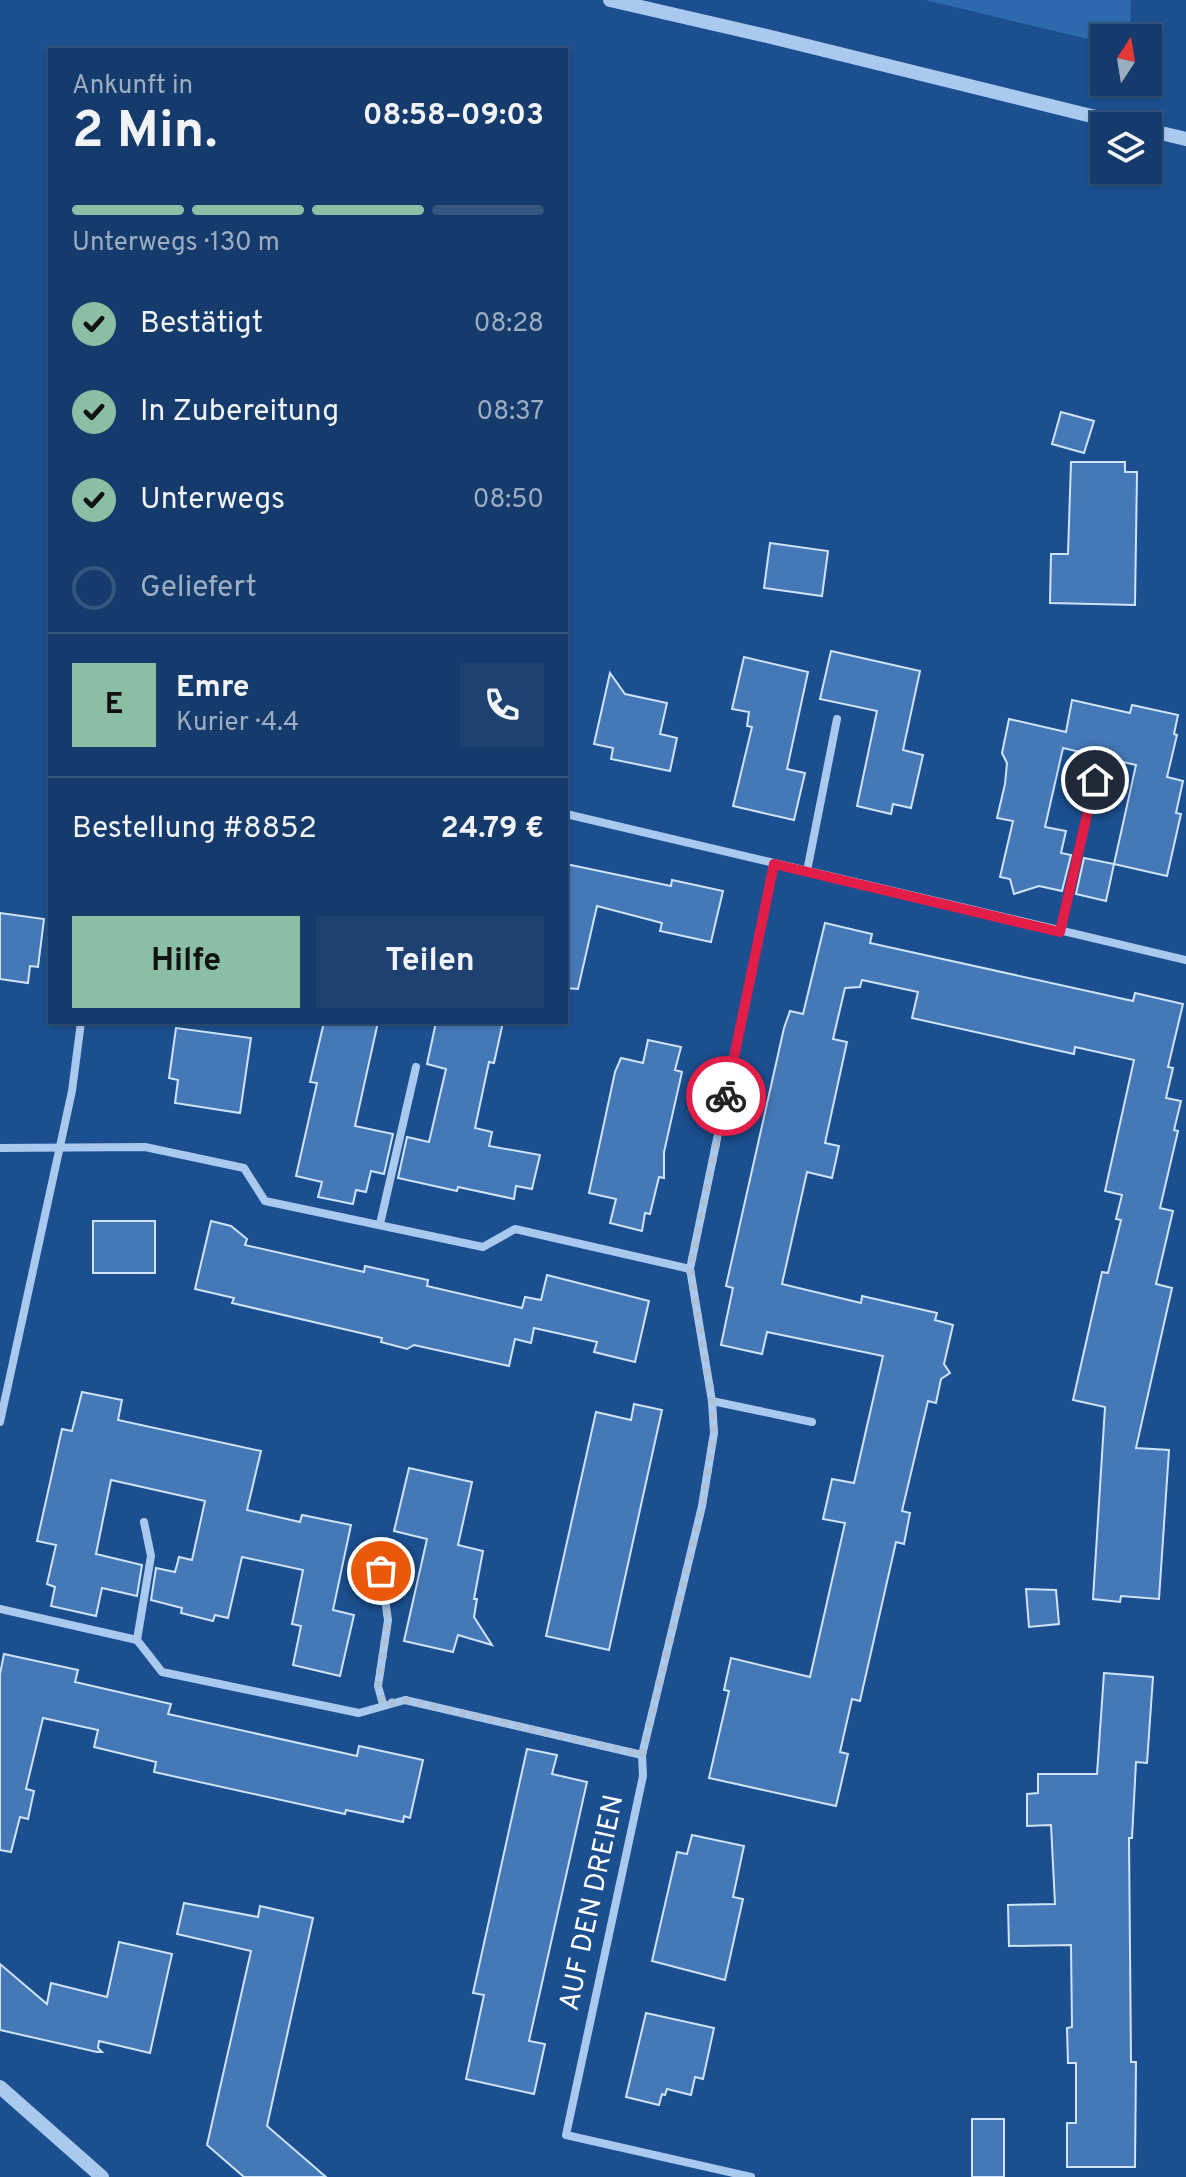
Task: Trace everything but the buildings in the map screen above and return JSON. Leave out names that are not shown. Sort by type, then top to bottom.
[{"type":"street","points":[[610,0],[1090,116]]},
{"type":"street","points":[[1162,133],[1186,139]]},
{"type":"street","points":[[807,871],[837,719]]},
{"type":"street","points":[[1060,932],[1095,780]]},
{"type":"street","points":[[568,814],[1186,960]]},
{"type":"street","points":[[0,1609],[137,1640],[162,1672],[359,1713],[405,1700],[642,1755],[702,1506],[714,1433],[712,1401],[690,1269],[774,864]]},
{"type":"street","points":[[0,1422],[61,1146],[81,1024]]},
{"type":"street","points":[[380,1224],[416,1067]]},
{"type":"street","points":[[0,1148],[145,1147],[244,1168],[265,1201],[483,1247],[515,1229],[690,1269]]},
{"type":"street","points":[[712,1401],[812,1422]]},
{"type":"street","points":[[137,1640],[151,1556],[144,1522]]},
{"type":"street","points":[[381,1571],[388,1620],[378,1686],[383,1704]]},
{"type":"street","name":"AUF DEN DREIEN","points":[[642,1755],[643,1776],[566,2135],[751,2177]]},
{"type":"street","points":[[0,2087],[86,2172],[102,2177]]},
{"type":"shaded area","points":[[925,0],[1131,0],[1130,24],[1090,24],[1090,40]]},
{"type":"way so far","points":[[381,1571],[388,1620],[378,1686],[383,1704],[405,1700],[642,1755],[702,1506],[714,1433],[712,1401],[690,1269],[726,1096]]},
{"type":"route","points":[[726,1096],[774,864],[1060,932],[1095,780]]}]
